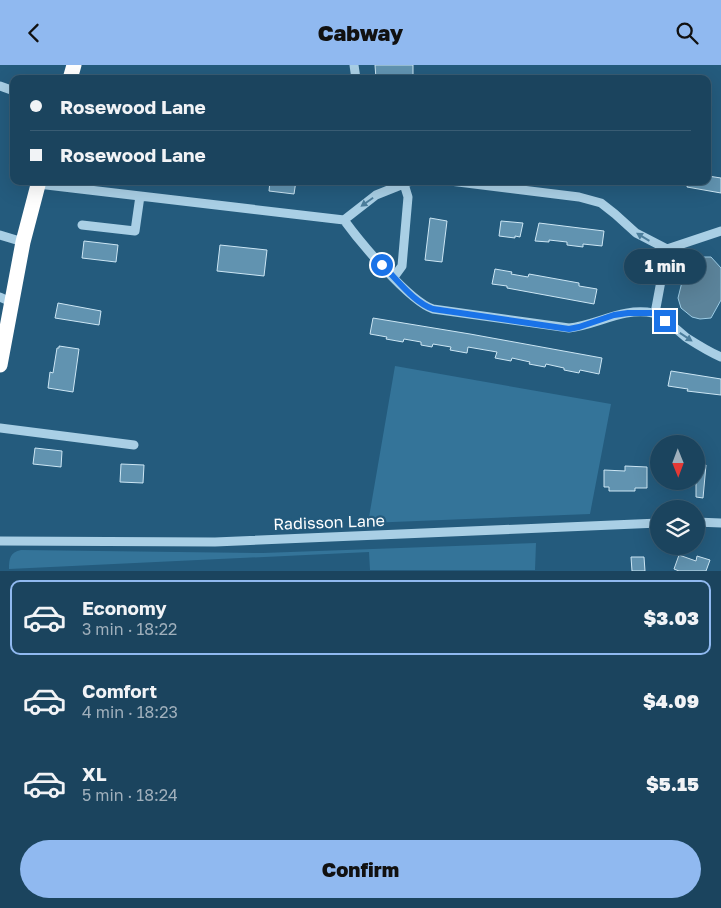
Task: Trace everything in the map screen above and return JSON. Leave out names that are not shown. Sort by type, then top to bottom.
[{"type":"highway","points":[[0,365],[5,299],[17,271],[37,185]]},
{"type":"street","points":[[54,185],[344,220],[371,253],[426,307],[557,327],[579,327],[608,317],[628,313],[654,313],[687,338],[721,357]]},
{"type":"street","points":[[344,220],[376,195],[401,185]]},
{"type":"street","points":[[394,277],[402,266],[408,185]]},
{"type":"street","points":[[482,185],[579,197],[600,203],[636,233],[667,249],[721,231]]},
{"type":"street","points":[[82,225],[135,231],[140,196]]},
{"type":"street","points":[[0,235],[23,242]]},
{"type":"street","points":[[654,313],[667,249]]},
{"type":"street","points":[[0,428],[134,445]]},
{"type":"street","points":[[705,522],[721,523]]},
{"type":"street","name":"Radisson Lane","points":[[0,541],[215,542],[650,523]]},
{"type":"shaded area","points":[[711,257],[721,268],[721,300],[711,318],[700,319],[692,317],[681,308],[678,298],[686,266],[695,259]]},
{"type":"shaded area","points":[[395,366],[611,404],[590,514],[368,523]]},
{"type":"shaded area","points":[[536,543],[535,570],[370,570],[369,552],[9,569],[9,562],[14,552],[21,550],[263,553]]},
{"type":"building","points":[[375,65],[413,65],[413,75],[376,75]]},
{"type":"building","points":[[711,176],[721,178],[721,193],[687,187],[687,185],[711,185]]},
{"type":"building","points":[[270,185],[295,185],[294,194],[269,191]]},
{"type":"building","points":[[430,218],[447,221],[442,262],[425,260]]},
{"type":"building","points":[[501,221],[523,223],[520,237],[499,236]]},
{"type":"building","points":[[539,223],[604,231],[602,246],[583,244],[583,247],[567,245],[567,242],[535,241]]},
{"type":"building","points":[[84,241],[118,245],[116,262],[82,258]]},
{"type":"building","points":[[220,245],[267,250],[264,276],[217,271]]},
{"type":"building","points":[[495,269],[528,277],[529,274],[579,283],[579,286],[597,289],[594,304],[492,284]]},
{"type":"building","points":[[58,303],[101,311],[99,325],[55,318]]},
{"type":"building","points":[[373,318],[602,358],[599,374],[580,370],[579,373],[546,364],[545,367],[512,358],[511,361],[495,358],[497,352],[468,347],[467,353],[450,350],[451,347],[433,344],[432,347],[421,345],[421,342],[404,339],[403,342],[386,339],[387,337],[370,334]]},
{"type":"building","points":[[59,346],[79,349],[73,392],[48,388],[50,372],[53,373],[57,348]]},
{"type":"building","points":[[671,371],[721,379],[721,395],[687,391],[688,389],[668,386]]},
{"type":"building","points":[[35,448],[62,451],[61,467],[33,464]]},
{"type":"building","points":[[121,464],[144,465],[143,483],[120,482]]},
{"type":"building","points":[[625,466],[647,467],[647,488],[635,488],[635,491],[609,491],[609,487],[604,487],[604,470],[625,471]]},
{"type":"building","points":[[696,490],[704,490],[703,498],[696,497]]},
{"type":"building","points":[[679,555],[696,561],[697,556],[710,560],[706,571],[679,571],[674,569]]},
{"type":"building","points":[[631,557],[644,557],[645,571],[632,571]]},
{"type":"route","points":[[382,265],[416,299],[426,307],[433,309],[569,329],[614,315],[628,313],[654,313],[665,321]]}]
